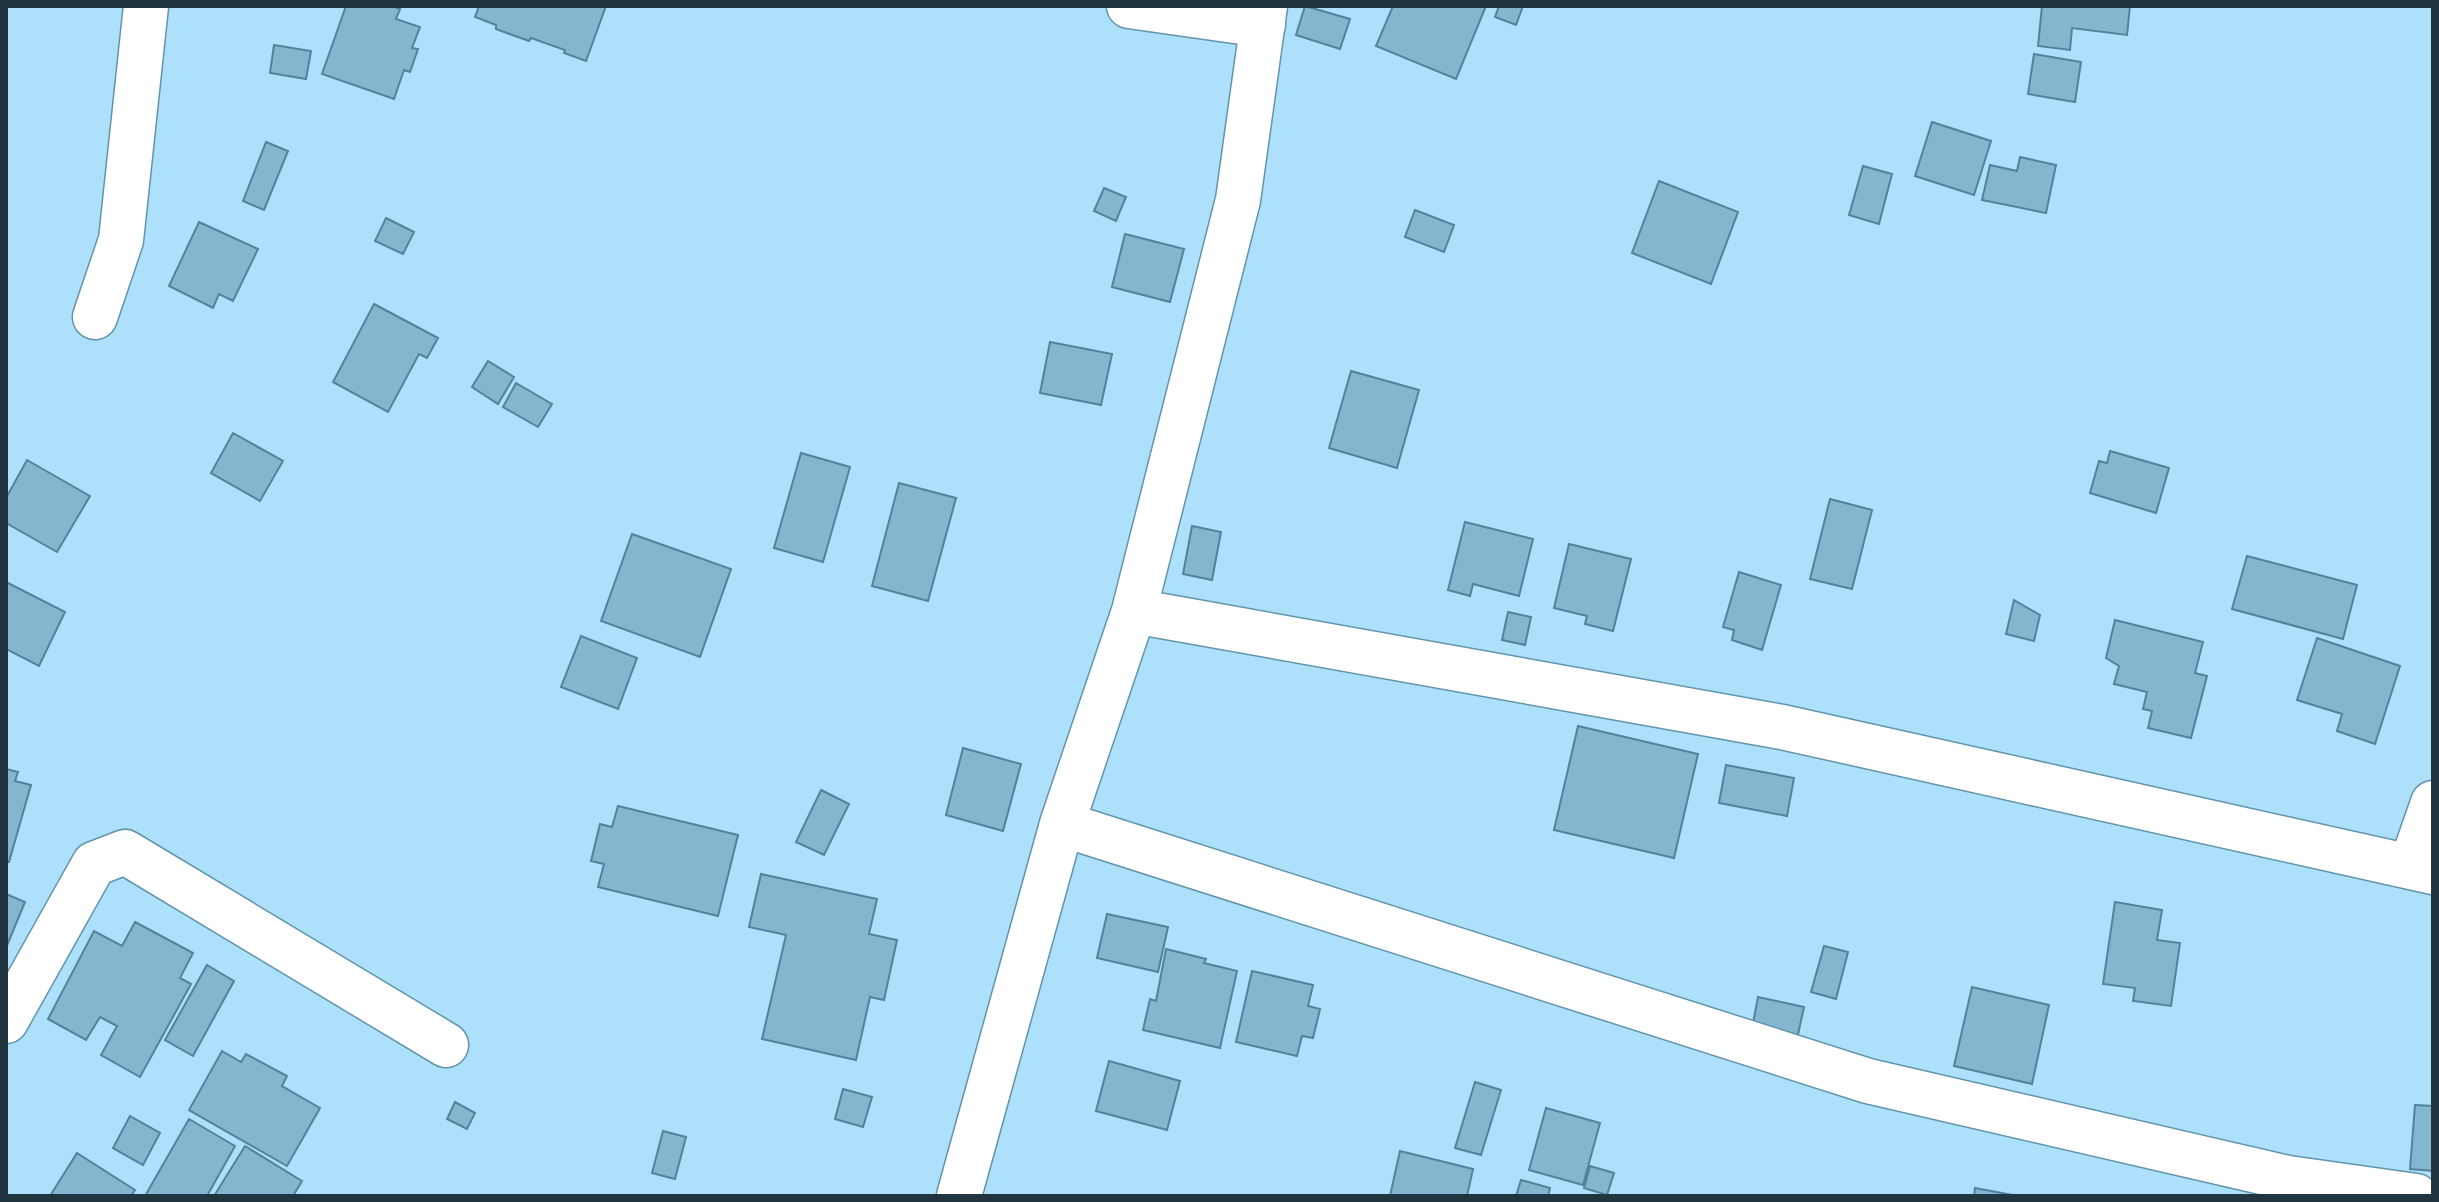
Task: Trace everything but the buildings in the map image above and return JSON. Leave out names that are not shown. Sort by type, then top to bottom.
[{"type":"street","points":[[95,317],[121,240],[146,6]]},
{"type":"street","points":[[959,1196],[1062,824],[1134,611],[1238,200],[1264,15],[1129,6]]},
{"type":"street","points":[[1134,611],[1782,727],[2422,869],[2433,803]]},
{"type":"street","points":[[1062,824],[1868,1081],[2288,1178],[2416,1196]]},
{"type":"street","points":[[6,1021],[94,864],[125,852],[446,1045]]}]
